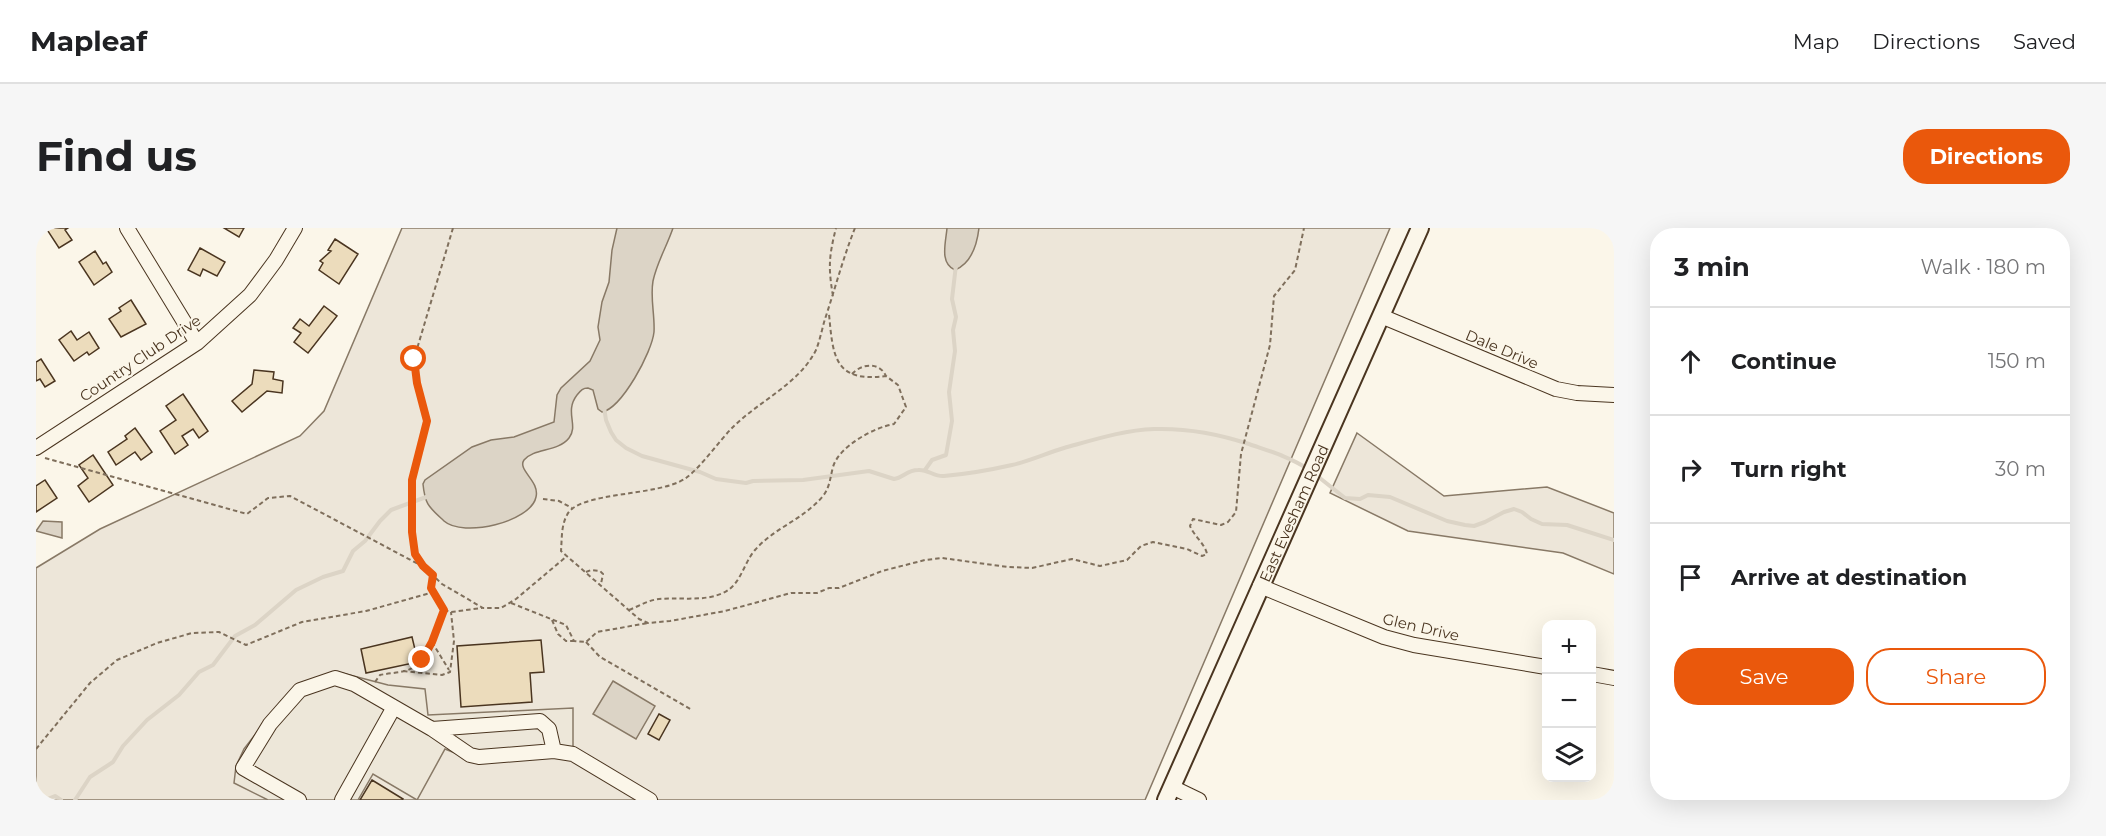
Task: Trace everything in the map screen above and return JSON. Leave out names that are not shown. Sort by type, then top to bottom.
[{"type":"main road","name":"East Evesham Road","points":[[1169,794],[1420,228]]},
{"type":"street","points":[[127,228],[196,343]]},
{"type":"street","name":"Country Club Drive","points":[[36,448],[196,343],[250,295],[276,260],[295,228]]},
{"type":"street","name":"Dale Drive","points":[[1381,315],[1556,389],[1577,393],[1614,395]]},
{"type":"street","name":"Glen Drive","points":[[1260,586],[1384,638],[1542,666]]},
{"type":"street","points":[[1596,675],[1614,678]]},
{"type":"street","points":[[299,800],[243,768],[270,724],[300,690],[335,678],[369,692],[432,729],[470,755],[479,757],[554,751],[573,754],[650,800]]},
{"type":"street","points":[[342,800],[394,707]]},
{"type":"street","points":[[432,729],[540,721],[549,729],[554,751]]},
{"type":"street","points":[[1169,794],[1198,800]]},
{"type":"path","points":[[453,228],[414,359],[417,383],[427,421],[412,480],[412,532],[415,554],[423,566],[452,591],[483,608]]},
{"type":"path","points":[[833,298],[829,276],[829,253],[836,228]]},
{"type":"path","points":[[648,623],[639,619],[561,551],[562,530],[568,513],[588,501],[654,491],[675,485],[688,476],[733,427],[807,366],[817,347],[855,228]]},
{"type":"path","points":[[586,642],[597,632],[724,611],[790,593],[817,593],[829,588],[839,588],[882,571],[925,560],[942,558],[1032,568],[1072,559],[1100,566],[1127,560],[1141,546],[1153,542],[1187,549],[1202,556],[1207,554],[1206,548],[1194,536],[1190,526],[1193,519],[1221,525],[1228,522],[1236,512],[1241,454],[1270,345],[1274,296],[1295,270],[1304,228]]},
{"type":"path","points":[[828,310],[832,347],[839,364],[852,374],[871,378],[886,376]]},
{"type":"path","points":[[629,610],[658,599],[708,597],[725,592],[741,576],[755,550],[805,513],[823,496],[830,483],[833,465],[841,452],[881,426],[894,424],[906,407],[897,385],[886,376],[884,370],[875,366],[864,365],[852,374]]},
{"type":"path","points":[[36,456],[247,514],[268,498],[290,496],[423,566]]},
{"type":"path","points":[[543,500],[559,501],[573,508]]},
{"type":"path","points":[[433,575],[431,588],[444,610],[452,612],[501,608],[567,556]]},
{"type":"path","points":[[586,572],[600,571],[603,574],[600,584]]},
{"type":"path","points":[[36,749],[90,683],[117,660],[157,643],[192,633],[219,632],[246,645],[302,622],[366,610],[434,592]]},
{"type":"path","points":[[509,603],[533,610],[567,625],[574,641]]},
{"type":"path","points":[[369,692],[380,675],[410,669],[422,660],[432,642],[444,610]]},
{"type":"path","points":[[450,672],[454,641],[452,612]]},
{"type":"path","points":[[552,620],[558,634],[566,641],[586,642],[600,657],[692,710]]},
{"type":"path","points":[[432,642],[450,672]]},
{"type":"path","points":[[400,671],[442,675],[450,672]]},
{"type":"shaded area","points":[[402,228],[1390,228],[1145,800],[36,800],[36,568],[100,529],[300,436],[324,411]]},
{"type":"shaded area","points":[[617,228],[673,228],[653,281],[654,332],[652,341],[635,378],[618,401],[602,412],[598,409],[593,390],[585,388],[578,393],[573,401],[571,413],[573,428],[569,438],[559,446],[534,453],[524,460],[523,468],[535,486],[536,497],[531,506],[522,514],[495,525],[480,527],[453,526],[444,521],[431,509],[425,497],[423,484],[425,480],[472,447],[491,440],[514,437],[554,422],[557,395],[561,388],[590,361],[600,340],[598,327],[602,302],[609,282]]},
{"type":"shaded area","points":[[947,228],[979,228],[973,253],[966,263],[955,270],[950,267],[945,257]]},
{"type":"shaded area","points":[[1357,433],[1444,496],[1547,487],[1614,513],[1614,574],[1563,553],[1408,531],[1330,493]]},
{"type":"shaded area","points":[[43,521],[62,522],[62,538],[36,531]]},
{"type":"shaded area","points":[[342,673],[388,685],[425,689],[428,715],[573,708],[573,754],[480,763],[445,749],[417,800],[373,774],[358,800],[268,800],[234,783],[236,766],[244,749],[292,689],[326,675]]},
{"type":"shaded area","points":[[613,681],[655,706],[636,739],[593,714]]},
{"type":"building","points":[[46,228],[68,228],[65,230],[72,240],[59,248]]},
{"type":"building","points":[[224,228],[244,228],[239,237]]},
{"type":"building","points":[[335,239],[358,254],[339,284],[319,270],[323,263],[320,261],[331,251],[328,250]]},
{"type":"building","points":[[200,248],[225,262],[217,276],[203,269],[200,276],[188,270]]},
{"type":"building","points":[[95,251],[103,264],[106,262],[112,272],[94,285],[79,262]]},
{"type":"building","points":[[131,300],[146,324],[121,337],[109,319]]},
{"type":"building","points":[[324,306],[337,316],[308,353],[294,342],[301,333],[293,328],[300,319],[309,326]]},
{"type":"building","points":[[71,331],[77,340],[89,332],[99,348],[89,355],[87,352],[74,361],[59,340]]},
{"type":"building","points":[[41,359],[55,381],[45,387],[40,379],[36,381],[36,362]]},
{"type":"building","points":[[254,370],[274,372],[273,379],[283,381],[282,393],[267,391],[242,412],[232,401],[252,384]]},
{"type":"building","points":[[183,394],[208,431],[199,438],[193,429],[182,436],[188,445],[175,454],[160,431],[176,420],[166,406]]},
{"type":"building","points":[[135,428],[152,452],[141,460],[135,452],[116,465],[108,452],[127,439],[125,436]]},
{"type":"building","points":[[93,455],[113,485],[89,502],[78,486],[88,478],[79,465]]},
{"type":"building","points":[[45,480],[57,498],[36,512],[36,486]]},
{"type":"building","points":[[412,637],[418,662],[366,673],[361,649]]},
{"type":"building","points":[[541,640],[544,672],[530,673],[532,702],[461,707],[457,646]]},
{"type":"building","points":[[659,714],[670,720],[659,740],[648,734]]},
{"type":"building","points":[[372,780],[403,799],[360,800]]},
{"type":"waterway","points":[[925,470],[932,460],[946,455],[952,421],[949,392],[955,351],[953,330],[956,317],[952,299],[956,265]]},
{"type":"waterway","points":[[604,407],[611,432],[616,440],[626,448],[642,456],[700,472],[716,479],[746,483],[803,480],[869,471],[894,479],[918,470],[940,476],[961,474],[1019,463],[1109,436],[1154,429],[1202,432],[1226,437],[1279,455],[1308,469]]},
{"type":"waterway","points":[[1316,475],[1345,498],[1360,499],[1368,495],[1390,497],[1447,521],[1465,525],[1474,526],[1514,509],[1542,524],[1567,525],[1614,540]]},
{"type":"waterway","points":[[75,800],[90,777],[113,762],[123,746],[147,720],[179,695],[199,672],[213,665],[235,636],[255,625],[296,590],[323,577],[343,571],[353,551],[365,541],[391,510],[429,496]]},
{"type":"waterway","points":[[45,800],[55,796],[61,800]]},
{"type":"route","points":[[414,359],[417,383],[427,421],[412,480],[412,532],[415,554],[433,575],[431,588],[444,610],[432,642],[422,660]]}]
